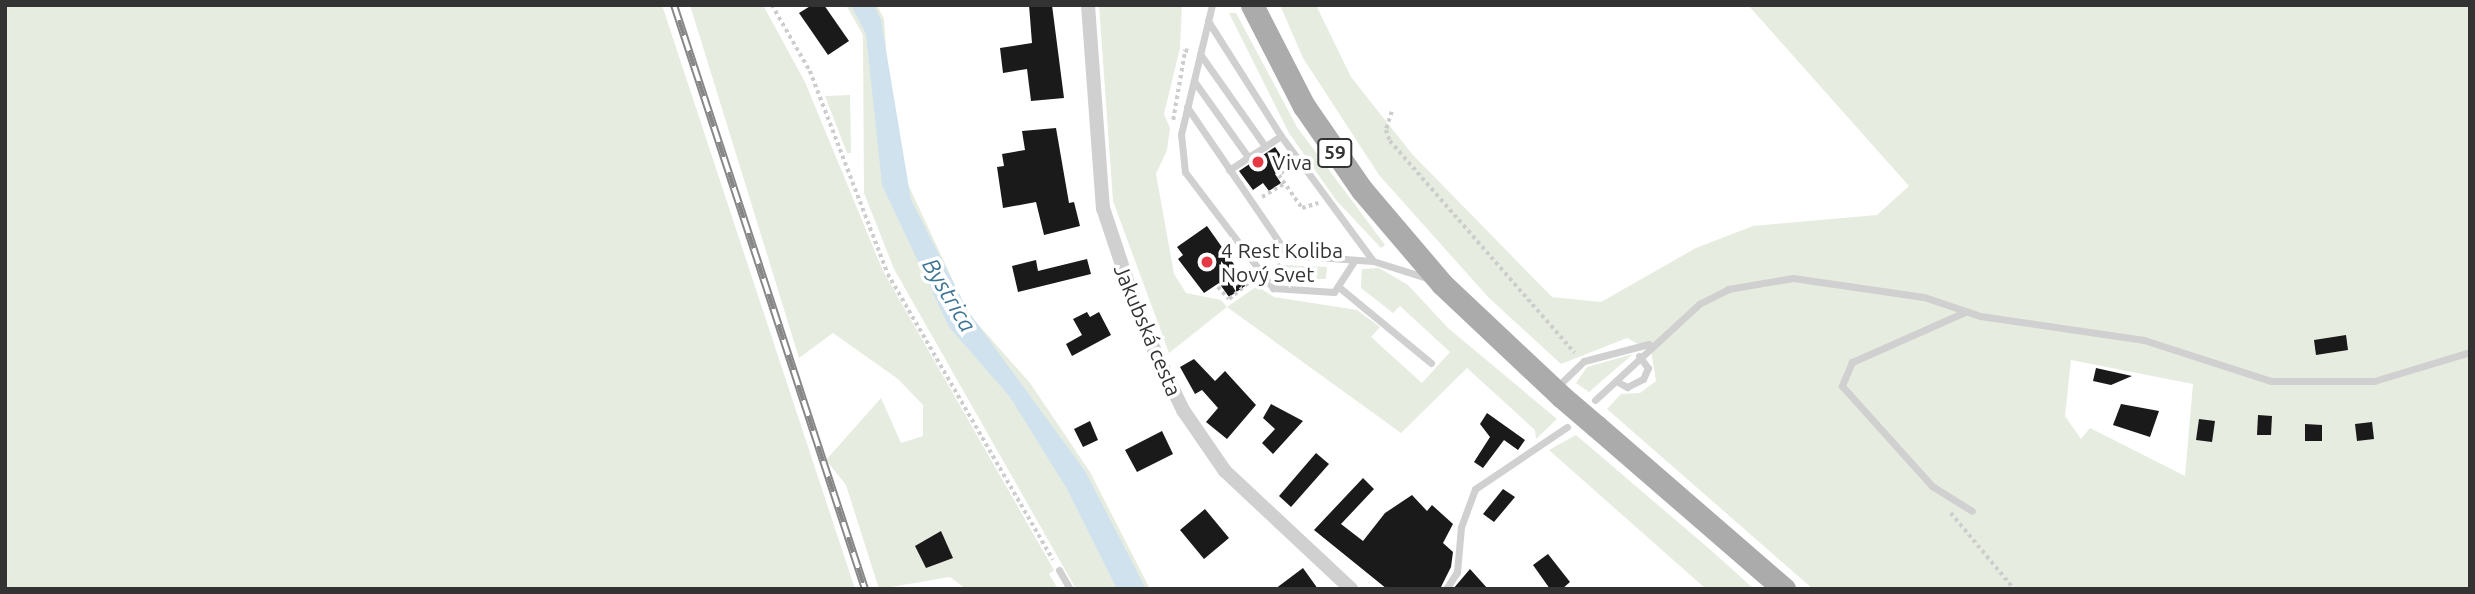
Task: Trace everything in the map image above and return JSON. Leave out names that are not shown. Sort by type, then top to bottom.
[{"type":"main road","name":"59","points":[[1252,5],[1326,140],[1442,284],[1558,394],[1784,589]]},
{"type":"street","name":"Jakubská cesta","points":[[1088,5],[1103,208],[1141,323],[1183,410],[1225,471],[1351,589]]},
{"type":"lane","points":[[1212,5],[1187,107],[1179,154],[1198,187],[1265,283],[1283,291],[1340,288],[1431,363]]},
{"type":"lane","points":[[1208,21],[1281,136],[1373,261]]},
{"type":"lane","points":[[1200,54],[1265,146]]},
{"type":"lane","points":[[1194,81],[1248,157]]},
{"type":"lane","points":[[1187,107],[1289,255],[1373,261],[1442,284]]},
{"type":"lane","points":[[1229,170],[1281,136]]},
{"type":"lane","points":[[1340,288],[1355,260]]},
{"type":"lane","points":[[1595,400],[1649,344],[1720,292],[1793,278],[1924,297],[1965,312],[2144,340],[2271,381],[2374,381],[2470,352]]},
{"type":"lane","points":[[1965,312],[1852,362],[1842,378],[1845,394],[1932,486],[1972,512]]},
{"type":"lane","points":[[1558,394],[1584,361],[1649,344]]},
{"type":"lane","points":[[1616,381],[1627,387],[1643,379],[1648,368],[1639,356]]},
{"type":"lane","points":[[1446,589],[1457,572],[1461,527],[1475,489],[1567,427]]},
{"type":"lane","points":[[1059,570],[1070,589]]},
{"type":"path","points":[[772,5],[810,71],[888,274],[1059,570]]},
{"type":"path","points":[[1392,112],[1386,130],[1390,141],[1584,361]]},
{"type":"path","points":[[1285,155],[1292,166],[1279,174],[1302,208],[1327,200]]},
{"type":"path","points":[[1254,195],[1266,196],[1285,183]]},
{"type":"path","points":[[1218,287],[1229,299],[1252,280]]},
{"type":"path","points":[[1932,486],[2014,589]]},
{"type":"shaded area","points":[[5,5],[662,5],[855,589],[5,589]]},
{"type":"shaded area","points":[[690,5],[763,5],[805,82],[883,271],[1054,570],[1049,574],[1058,589],[966,589],[950,577],[879,589],[846,485],[826,460],[881,398],[901,443],[923,436],[923,405],[898,379],[833,333],[799,358]]},
{"type":"shaded area","points":[[846,5],[877,5],[884,19],[893,152],[968,313],[1030,383],[1090,472],[1150,589],[1076,589],[894,269],[864,193],[863,35]]},
{"type":"shaded area","points":[[1099,5],[1182,5],[1180,48],[1164,114],[1170,128],[1167,150],[1156,174],[1174,274],[1186,293],[1221,300],[1227,307],[1169,353],[1113,201]]},
{"type":"shaded area","points":[[1280,5],[1316,5],[1351,77],[1412,154],[1552,297],[1601,302],[1696,248],[1753,226],[1877,215],[1909,186],[1748,5],[2470,5],[2470,589],[1813,589],[1607,409],[1621,394],[1640,393],[1656,381],[1651,351],[1627,338],[1561,364],[1489,298],[1379,175],[1303,58]],"holes":[[[2071,360],[2193,384],[2185,476],[2090,428],[2081,439],[2065,416]]]},
{"type":"shaded area","points":[[1229,13],[1236,13],[1297,127],[1385,245],[1381,248],[1336,200],[1289,133]]},
{"type":"shaded area","points":[[850,95],[851,153],[847,153],[825,96]]},
{"type":"shaded area","points":[[1283,265],[1327,267],[1326,279],[1292,279]]},
{"type":"shaded area","points":[[1379,268],[1408,285],[1448,328],[1557,419],[1536,439],[1535,430],[1467,368],[1401,433],[1227,307],[1257,286],[1274,297],[1357,310],[1380,327],[1371,337],[1422,383],[1450,352],[1400,306],[1393,313],[1361,288],[1362,269]]},
{"type":"shaded area","points":[[1633,354],[1589,392],[1576,383],[1587,367]]},
{"type":"shaded area","points":[[1576,435],[1754,589],[1706,589],[1549,450]]},
{"type":"water","name":"Bystrica","points":[[851,5],[874,5],[881,20],[911,200],[968,311],[1085,471],[1146,589],[1117,589],[1066,487],[1010,397],[949,327],[882,185],[866,34]]},
{"type":"building","points":[[812,5],[824,5],[849,41],[828,55],[799,13]]},
{"type":"building","points":[[1029,5],[1052,5],[1064,98],[1031,101],[1027,69],[1003,73],[1000,48],[1032,43]]},
{"type":"building","points":[[1056,128],[1069,203],[1074,202],[1080,226],[1044,235],[1036,202],[1003,208],[997,167],[1004,166],[1002,154],[1025,150],[1022,131]]},
{"type":"building","points":[[1275,147],[1288,166],[1275,174],[1281,183],[1269,191],[1263,183],[1253,190],[1239,171]]},
{"type":"building","name":"4 Rest Koliba Nový Svet","points":[[1207,226],[1248,284],[1229,297],[1219,283],[1204,293],[1178,259],[1183,255],[1177,247]]},
{"type":"building","points":[[1087,259],[1091,274],[1018,292],[1012,266],[1036,260],[1038,271]]},
{"type":"building","points":[[1087,312],[1090,317],[1099,312],[1111,335],[1072,356],[1066,344],[1082,335],[1073,319]]},
{"type":"building","points":[[2346,335],[2348,350],[2316,355],[2314,340]]},
{"type":"building","points":[[1194,359],[1215,381],[1225,371],[1256,405],[1227,439],[1206,422],[1218,408],[1202,390],[1195,394],[1180,367]]},
{"type":"building","points":[[2096,368],[2132,376],[2111,385],[2093,381]]},
{"type":"building","points":[[1271,404],[1303,421],[1273,454],[1262,443],[1275,429],[1263,418]]},
{"type":"building","points":[[2121,404],[2159,411],[2150,437],[2113,425]]},
{"type":"building","points":[[1487,413],[1525,440],[1518,450],[1504,440],[1483,468],[1474,462],[1490,437],[1480,424]]},
{"type":"building","points":[[2258,415],[2272,416],[2271,435],[2257,435]]},
{"type":"building","points":[[2199,419],[2215,421],[2212,442],[2196,440]]},
{"type":"building","points":[[1090,421],[1098,440],[1083,447],[1074,429]]},
{"type":"building","points":[[2372,422],[2374,439],[2357,441],[2355,424]]},
{"type":"building","points":[[2305,424],[2322,425],[2322,441],[2305,441]]},
{"type":"building","points":[[1162,431],[1173,454],[1137,472],[1125,450]]},
{"type":"building","points":[[1316,453],[1329,464],[1291,507],[1279,496]]},
{"type":"building","points":[[1363,478],[1374,489],[1341,524],[1363,541],[1385,513],[1412,495],[1427,511],[1432,505],[1453,524],[1443,543],[1453,552],[1451,567],[1440,589],[1387,589],[1314,530]]},
{"type":"building","points":[[1503,489],[1515,497],[1494,522],[1483,514]]},
{"type":"building","points":[[1205,509],[1229,538],[1204,559],[1180,530]]},
{"type":"building","points":[[941,531],[953,558],[926,568],[915,546]]},
{"type":"building","points":[[1548,554],[1570,582],[1562,589],[1550,589],[1533,565]]},
{"type":"building","points":[[1303,568],[1318,589],[1275,589]]},
{"type":"building","points":[[1470,569],[1488,589],[1453,589]]},
{"type":"railway","points":[[674,5],[865,589]]},
{"type":"place","name":"Viva","points":[[1258,162]]},
{"type":"place","name":"4 Rest Koliba Nový Svet","points":[[1207,262]]}]
